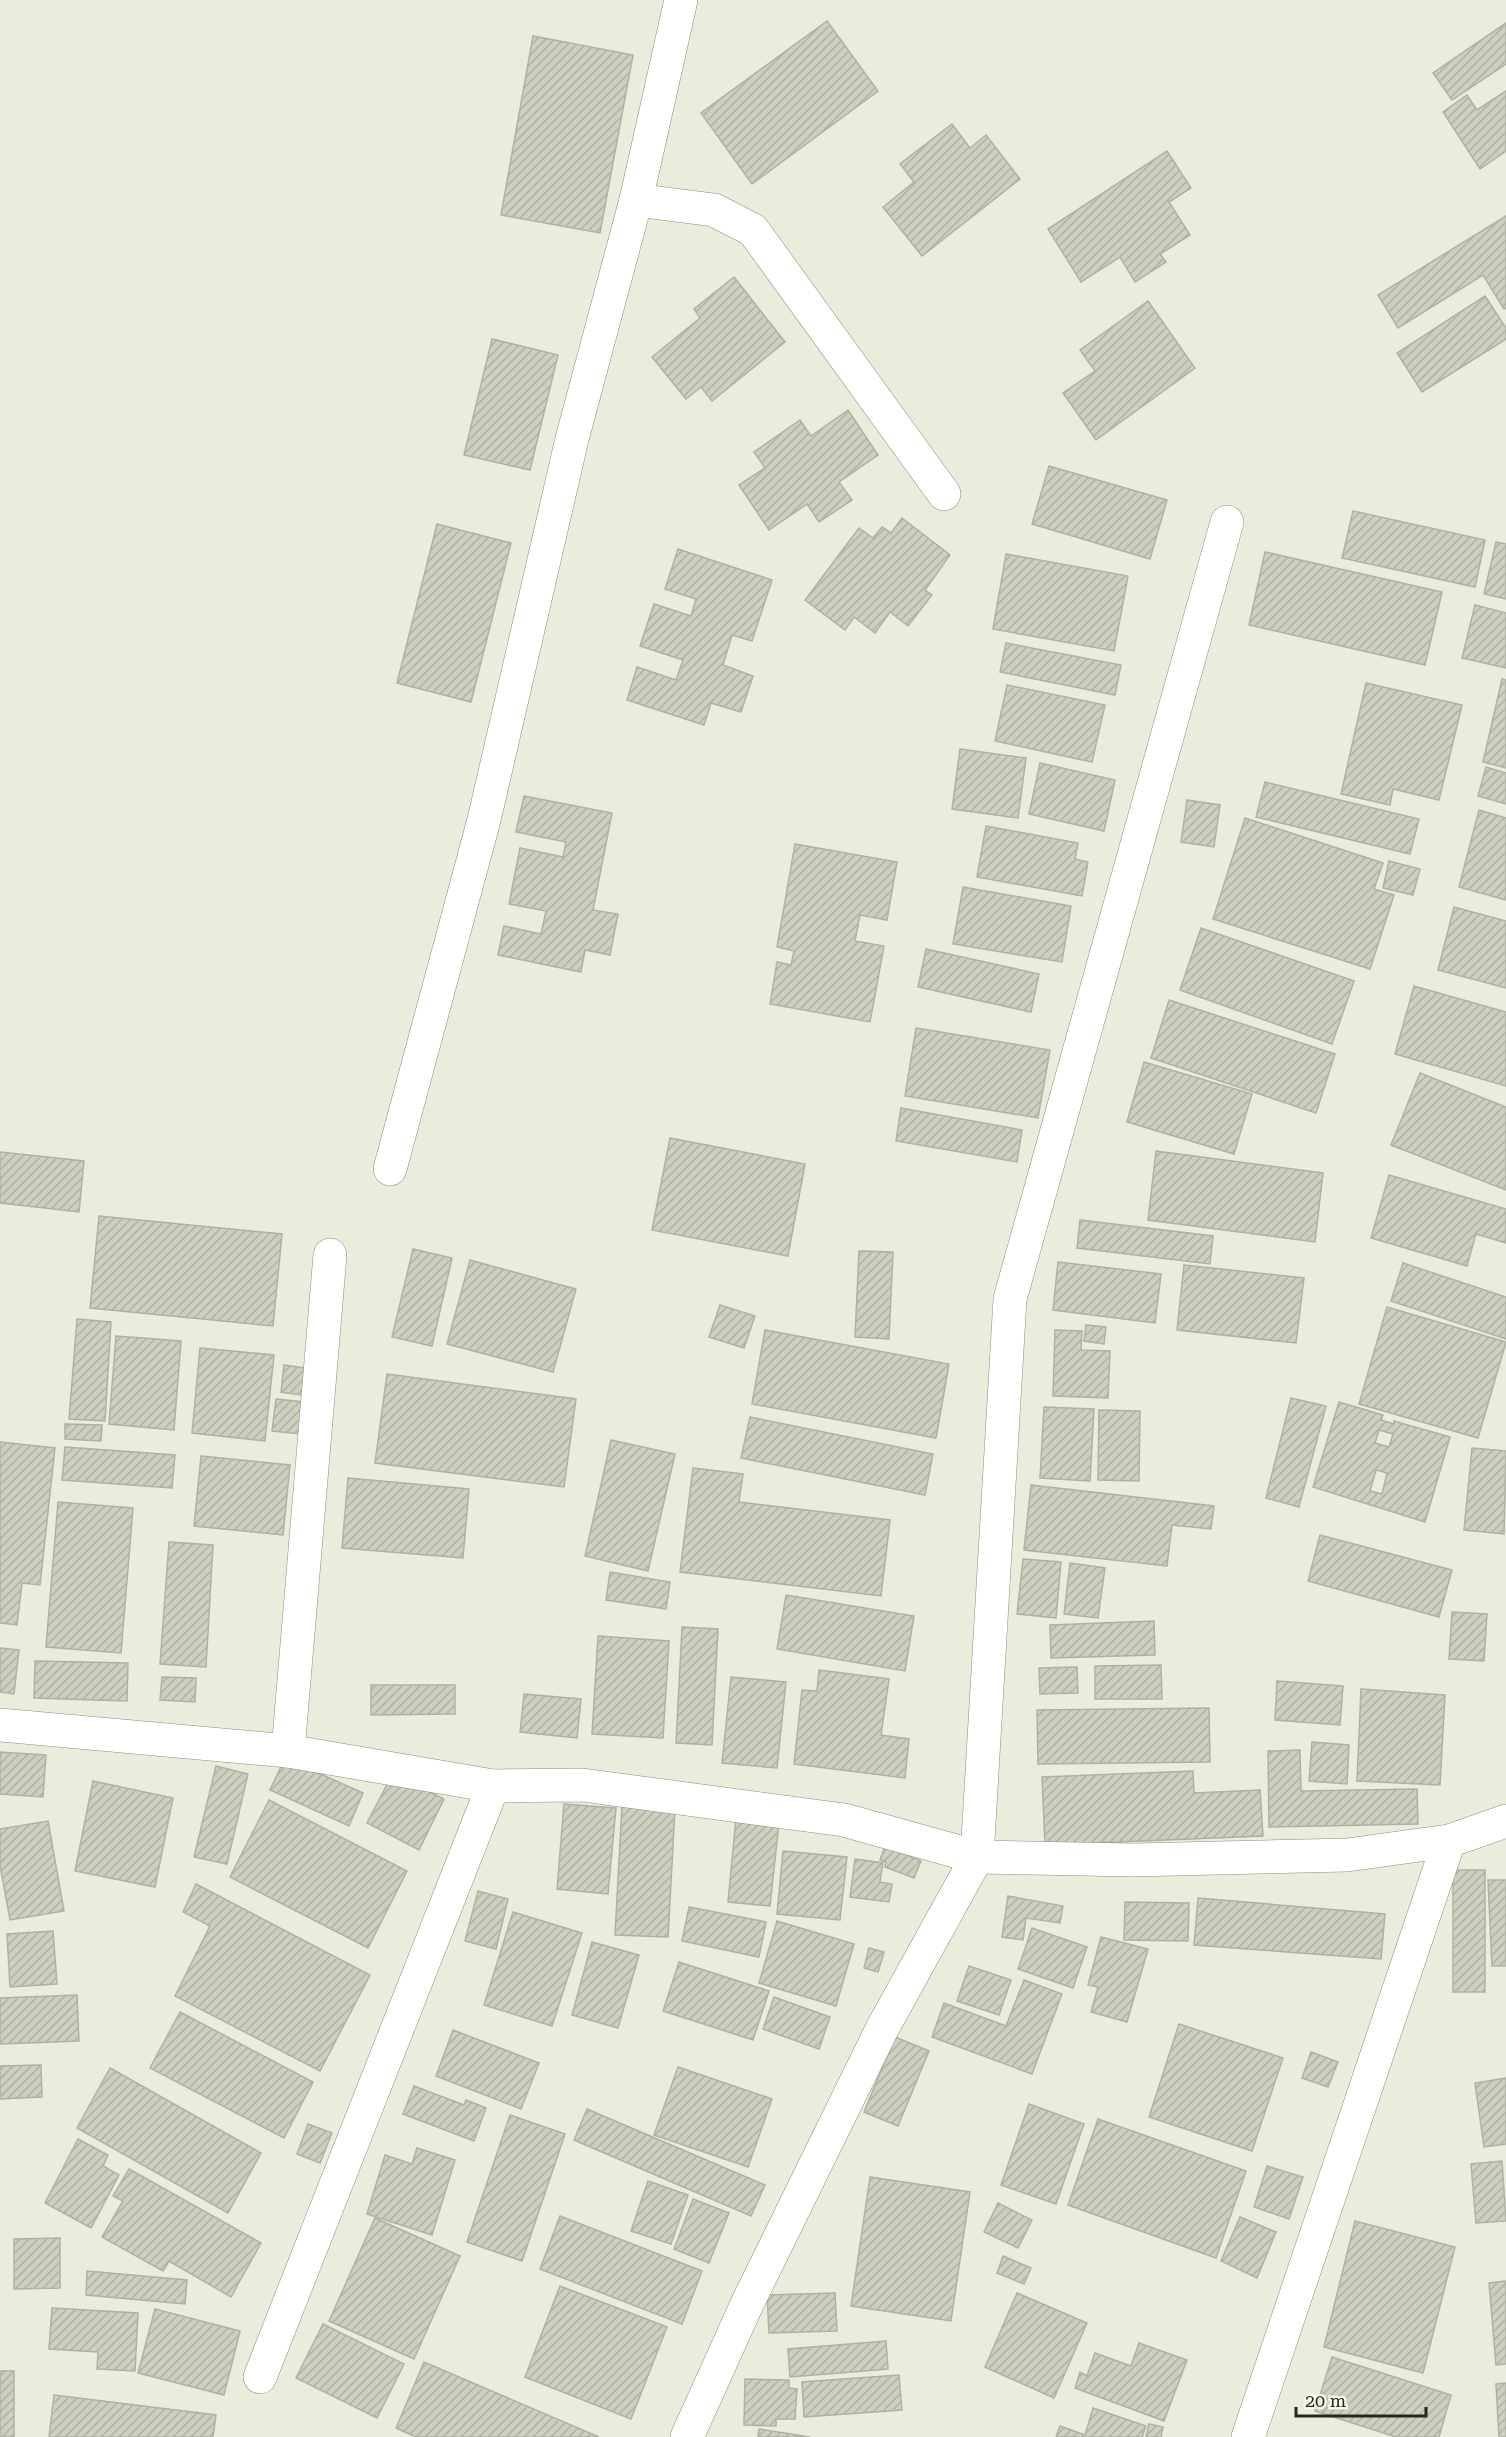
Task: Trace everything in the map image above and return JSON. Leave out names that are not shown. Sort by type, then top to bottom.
[{"type":"street","points":[[390,1169],[484,820],[572,439],[636,200],[681,0]]},
{"type":"street","points":[[636,200],[714,210],[753,230],[944,494]]},
{"type":"street","points":[[687,2437],[747,2304],[877,2040],[977,1857],[1010,1299],[1227,522]]},
{"type":"street","points":[[288,1751],[330,1255]]},
{"type":"street","points":[[0,1725],[288,1751],[493,1786],[582,1785],[844,1820],[977,1857],[1133,1860],[1347,1855],[1449,1841],[1506,1821]]},
{"type":"street","points":[[260,2377],[493,1786]]},
{"type":"street","points":[[1248,2437],[1449,1841]]},
{"type":"building","points":[[827,21],[878,91],[752,184],[701,113]]},
{"type":"building","points":[[1506,23],[1506,64],[1452,100],[1433,73]]},
{"type":"building","points":[[533,36],[633,55],[600,233],[501,215]]},
{"type":"building","points":[[1506,91],[1506,151],[1480,169],[1443,112],[1467,95],[1477,110]]},
{"type":"building","points":[[952,124],[970,148],[986,135],[1020,179],[922,256],[883,207],[914,182],[900,164]]},
{"type":"building","points":[[1167,151],[1191,188],[1169,202],[1190,235],[1160,254],[1166,262],[1135,282],[1120,257],[1081,282],[1048,229]]},
{"type":"building","points":[[1506,216],[1506,308],[1504,309],[1483,275],[1398,328],[1378,295]]},
{"type":"building","points":[[734,277],[785,342],[712,401],[701,387],[686,399],[652,357],[700,318],[694,309]]},
{"type":"building","points":[[1485,296],[1506,328],[1506,339],[1422,392],[1397,353]]},
{"type":"building","points":[[1148,301],[1195,368],[1096,440],[1063,393],[1095,371],[1080,350]]},
{"type":"building","points":[[492,339],[558,355],[530,470],[464,455]]},
{"type":"building","points":[[848,410],[878,455],[839,482],[852,500],[819,522],[807,504],[769,530],[739,485],[765,468],[754,452],[800,420],[811,436]]},
{"type":"building","points":[[1049,466],[1167,500],[1150,559],[1032,524]]},
{"type":"building","points":[[1353,511],[1485,540],[1475,587],[1342,558]]},
{"type":"building","points":[[902,518],[950,555],[925,590],[932,595],[908,626],[890,612],[875,633],[854,617],[845,630],[805,600],[859,528],[873,538],[882,527],[891,533]]},
{"type":"building","points":[[437,524],[511,543],[471,702],[397,683]]},
{"type":"building","points":[[1496,542],[1506,544],[1506,599],[1484,594]]},
{"type":"building","points":[[678,549],[772,580],[752,641],[732,635],[723,665],[753,676],[741,712],[711,703],[704,725],[627,700],[637,667],[676,680],[683,660],[640,646],[654,604],[691,616],[696,599],[665,589]]},
{"type":"building","points":[[1265,552],[1442,592],[1425,665],[1249,625]]},
{"type":"building","points":[[1006,554],[1128,576],[1114,651],[993,629]]},
{"type":"building","points":[[1475,605],[1506,613],[1506,668],[1462,658]]},
{"type":"building","points":[[1006,643],[1121,665],[1115,695],[1000,672]]},
{"type":"building","points":[[1502,679],[1506,680],[1506,768],[1483,762]]},
{"type":"building","points":[[1366,683],[1462,705],[1439,800],[1393,789],[1390,805],[1341,794]]},
{"type":"building","points":[[1007,685],[1105,705],[1092,762],[995,741]]},
{"type":"building","points":[[960,749],[1026,758],[1018,818],[952,809]]},
{"type":"building","points":[[1040,763],[1115,780],[1104,831],[1029,814]]},
{"type":"building","points":[[1486,767],[1506,773],[1506,804],[1478,796]]},
{"type":"building","points":[[1265,782],[1419,819],[1410,854],[1256,817]]},
{"type":"building","points":[[524,796],[612,813],[593,910],[618,914],[610,955],[585,950],[581,972],[498,955],[504,926],[541,934],[546,911],[509,904],[520,848],[563,857],[566,842],[516,832]]},
{"type":"building","points":[[1187,800],[1220,805],[1214,847],[1181,842]]},
{"type":"building","points":[[1479,810],[1506,818],[1506,900],[1459,887]]},
{"type":"building","points":[[1245,818],[1383,863],[1374,889],[1394,895],[1370,969],[1213,919]]},
{"type":"building","points":[[986,826],[1078,843],[1075,859],[1088,862],[1082,896],[977,877]]},
{"type":"building","points":[[795,844],[897,862],[887,920],[860,915],[855,941],[884,946],[870,1022],[770,1004],[777,962],[791,965],[794,951],[777,947]]},
{"type":"building","points":[[1389,861],[1420,869],[1413,895],[1383,888]]},
{"type":"building","points":[[963,887],[1071,906],[1062,962],[953,944]]},
{"type":"building","points":[[1454,907],[1506,921],[1506,988],[1438,970]]},
{"type":"building","points":[[1201,928],[1354,981],[1332,1044],[1180,990]]},
{"type":"building","points":[[926,949],[1039,974],[1031,1012],[918,987]]},
{"type":"building","points":[[1414,986],[1506,1012],[1506,1086],[1395,1054]]},
{"type":"building","points":[[1169,1000],[1335,1054],[1316,1113],[1151,1058]]},
{"type":"building","points":[[916,1028],[1050,1050],[1038,1118],[905,1096]]},
{"type":"building","points":[[1144,1062],[1252,1094],[1234,1154],[1127,1122]]},
{"type":"building","points":[[1420,1073],[1506,1107],[1506,1190],[1391,1145]]},
{"type":"building","points":[[901,1108],[1022,1130],[1017,1162],[896,1141]]},
{"type":"building","points":[[670,1138],[805,1164],[788,1256],[652,1230]]},
{"type":"building","points":[[1156,1151],[1323,1173],[1315,1242],[1148,1220]]},
{"type":"building","points":[[0,1152],[84,1161],[79,1212],[0,1203]]},
{"type":"building","points":[[1389,1175],[1506,1209],[1506,1243],[1476,1234],[1467,1266],[1371,1238]]},
{"type":"building","points":[[99,1216],[282,1234],[273,1326],[90,1308]]},
{"type":"building","points":[[1080,1220],[1213,1236],[1210,1264],[1077,1248]]},
{"type":"building","points":[[413,1249],[452,1258],[432,1346],[392,1337]]},
{"type":"building","points":[[859,1251],[893,1252],[889,1339],[855,1337]]},
{"type":"building","points":[[470,1260],[576,1289],[553,1372],[447,1344]]},
{"type":"building","points":[[1058,1262],[1161,1274],[1155,1323],[1053,1310]]},
{"type":"building","points":[[1403,1263],[1506,1297],[1506,1339],[1391,1301]]},
{"type":"building","points":[[1184,1265],[1304,1278],[1296,1343],[1177,1330]]},
{"type":"building","points":[[720,1305],[755,1316],[744,1348],[709,1337]]},
{"type":"building","points":[[1387,1307],[1506,1342],[1478,1438],[1359,1404]]},
{"type":"building","points":[[77,1319],[111,1322],[105,1421],[69,1419]]},
{"type":"building","points":[[1086,1325],[1106,1327],[1104,1344],[1084,1341]]},
{"type":"building","points":[[765,1330],[949,1364],[936,1438],[752,1404]]},
{"type":"building","points":[[1055,1330],[1082,1331],[1081,1350],[1110,1351],[1108,1398],[1053,1396]]},
{"type":"building","points":[[116,1336],[181,1341],[174,1430],[109,1424]]},
{"type":"building","points":[[200,1348],[274,1355],[265,1441],[192,1433]]},
{"type":"building","points":[[284,1365],[311,1369],[308,1396],[281,1392]]},
{"type":"building","points":[[387,1374],[576,1399],[564,1487],[375,1463]]},
{"type":"building","points":[[1291,1398],[1326,1406],[1299,1507],[1266,1498]]},
{"type":"building","points":[[276,1399],[305,1402],[301,1434],[272,1431]]},
{"type":"building","points":[[1339,1402],[1383,1415],[1381,1420],[1394,1424],[1394,1421],[1450,1437],[1425,1522],[1313,1487]],"holes":[[[1379,1430],[1393,1434],[1389,1447],[1375,1443]],[[1376,1470],[1387,1473],[1382,1494],[1370,1491]]]},
{"type":"building","points":[[1044,1407],[1094,1409],[1090,1481],[1040,1478]]},
{"type":"building","points":[[1099,1410],[1140,1411],[1139,1481],[1098,1480]]},
{"type":"building","points":[[750,1417],[933,1454],[925,1495],[741,1458]]},
{"type":"building","points":[[65,1424],[102,1425],[101,1441],[65,1439]]},
{"type":"building","points":[[611,1440],[675,1454],[648,1571],[585,1556]]},
{"type":"building","points":[[0,1442],[55,1448],[40,1585],[22,1583],[17,1625],[0,1623]]},
{"type":"building","points":[[65,1447],[175,1455],[172,1488],[62,1480]]},
{"type":"building","points":[[1472,1448],[1506,1451],[1504,1534],[1464,1530]]},
{"type":"building","points":[[201,1456],[290,1465],[283,1535],[194,1526]]},
{"type":"building","points":[[693,1468],[743,1474],[739,1502],[890,1520],[881,1596],[680,1572]]},
{"type":"building","points":[[348,1478],[469,1489],[463,1558],[342,1548]]},
{"type":"building","points":[[1031,1485],[1214,1506],[1211,1529],[1172,1525],[1167,1566],[1024,1550]]},
{"type":"building","points":[[58,1502],[133,1508],[121,1653],[46,1647]]},
{"type":"building","points":[[1320,1535],[1452,1570],[1439,1617],[1308,1581]]},
{"type":"building","points":[[169,1542],[213,1545],[206,1667],[160,1664]]},
{"type":"building","points":[[1023,1559],[1061,1562],[1056,1618],[1017,1614]]},
{"type":"building","points":[[1070,1563],[1105,1568],[1098,1618],[1064,1614]]},
{"type":"building","points":[[610,1572],[670,1582],[666,1609],[606,1600]]},
{"type":"building","points":[[786,1595],[914,1616],[905,1671],[777,1649]]},
{"type":"building","points":[[1452,1612],[1487,1614],[1484,1661],[1449,1659]]},
{"type":"building","points":[[1154,1621],[1155,1655],[1051,1658],[1050,1625]]},
{"type":"building","points":[[682,1627],[718,1629],[712,1745],[676,1743]]},
{"type":"building","points":[[598,1636],[669,1641],[663,1738],[592,1734]]},
{"type":"building","points":[[0,1648],[19,1650],[14,1694],[0,1692]]},
{"type":"building","points":[[35,1661],[128,1663],[127,1701],[34,1698]]},
{"type":"building","points":[[1161,1665],[1162,1699],[1095,1699],[1095,1666]]},
{"type":"building","points":[[1077,1667],[1078,1693],[1040,1694],[1039,1668]]},
{"type":"building","points":[[819,1670],[889,1679],[881,1735],[909,1739],[905,1778],[794,1764],[802,1690],[817,1691]]},
{"type":"building","points":[[162,1677],[196,1678],[195,1702],[160,1700]]},
{"type":"building","points":[[731,1677],[786,1682],[777,1768],[722,1763]]},
{"type":"building","points":[[1277,1681],[1343,1686],[1340,1725],[1275,1720]]},
{"type":"building","points":[[371,1685],[455,1685],[455,1714],[371,1715]]},
{"type":"building","points":[[1361,1689],[1445,1695],[1440,1785],[1357,1781]]},
{"type":"building","points":[[524,1694],[581,1699],[577,1738],[520,1732]]},
{"type":"building","points":[[1209,1708],[1210,1762],[1038,1764],[1037,1710]]},
{"type":"building","points":[[1312,1742],[1349,1745],[1347,1784],[1309,1781]]},
{"type":"building","points":[[1300,1750],[1301,1791],[1417,1789],[1418,1824],[1269,1827],[1268,1751]]},
{"type":"building","points":[[0,1752],[46,1755],[43,1797],[0,1794]]},
{"type":"building","points":[[285,1758],[363,1793],[349,1826],[270,1790]]},
{"type":"building","points":[[216,1766],[248,1774],[227,1864],[194,1857]]},
{"type":"building","points":[[1193,1771],[1194,1793],[1260,1790],[1263,1836],[1045,1845],[1042,1777]]},
{"type":"building","points":[[393,1773],[444,1799],[419,1850],[367,1823]]},
{"type":"building","points":[[93,1781],[173,1798],[155,1887],[75,1871]]},
{"type":"building","points":[[269,1800],[407,1871],[368,1948],[230,1877]]},
{"type":"building","points":[[564,1804],[616,1808],[608,1894],[557,1889]]},
{"type":"building","points":[[622,1806],[675,1809],[668,1937],[615,1935]]},
{"type":"building","points":[[736,1818],[779,1823],[770,1906],[728,1902]]},
{"type":"building","points":[[48,1821],[64,1911],[10,1920],[0,1865],[0,1829]]},
{"type":"building","points":[[885,1846],[921,1861],[914,1878],[885,1867],[886,1862],[880,1860]]},
{"type":"building","points":[[783,1851],[847,1857],[840,1920],[777,1914]]},
{"type":"building","points":[[855,1859],[883,1863],[880,1882],[892,1884],[889,1902],[850,1897]]},
{"type":"building","points":[[1453,1870],[1485,1870],[1485,1992],[1453,1992]]},
{"type":"building","points":[[1488,1880],[1506,1880],[1506,1966],[1492,1966]]},
{"type":"building","points":[[196,1884],[370,1975],[320,2071],[175,1996],[210,1926],[183,1912]]},
{"type":"building","points":[[478,1891],[508,1899],[496,1949],[465,1941]]},
{"type":"building","points":[[1008,1896],[1063,1906],[1060,1923],[1026,1918],[1023,1940],[1002,1937]]},
{"type":"building","points":[[1198,1898],[1385,1914],[1381,1959],[1194,1945]]},
{"type":"building","points":[[1125,1902],[1189,1903],[1188,1941],[1124,1940]]},
{"type":"building","points":[[689,1907],[766,1922],[759,1957],[682,1941]]},
{"type":"building","points":[[513,1912],[582,1933],[552,2026],[484,2005]]},
{"type":"building","points":[[777,1921],[854,1944],[836,2006],[759,1983]]},
{"type":"building","points":[[1032,1928],[1087,1947],[1073,1988],[1018,1969]]},
{"type":"building","points":[[53,1931],[57,1984],[10,1987],[7,1934]]},
{"type":"building","points":[[1101,1937],[1148,1949],[1127,2022],[1091,2012],[1098,1987],[1088,1985]]},
{"type":"building","points":[[592,1942],[639,1955],[618,2028],[572,2015]]},
{"type":"building","points":[[869,1948],[884,1952],[878,1972],[864,1968]]},
{"type":"building","points":[[679,1962],[769,1991],[753,2040],[663,2011]]},
{"type":"building","points":[[969,1966],[1011,1980],[999,2015],[957,2001]]},
{"type":"building","points":[[1024,1980],[1062,1994],[1032,2074],[932,2037],[944,2003],[1006,2026]]},
{"type":"building","points":[[77,1995],[79,2041],[0,2044],[0,1998]]},
{"type":"building","points":[[774,1997],[830,2017],[819,2049],[763,2029]]},
{"type":"building","points":[[180,2012],[313,2082],[284,2138],[150,2068]]},
{"type":"building","points":[[1179,2024],[1283,2058],[1252,2151],[1149,2117]]},
{"type":"building","points":[[453,2030],[539,2063],[521,2109],[436,2076]]},
{"type":"building","points":[[895,2037],[929,2051],[898,2126],[864,2112]]},
{"type":"building","points":[[1311,2052],[1338,2062],[1328,2087],[1302,2078]]},
{"type":"building","points":[[41,2065],[42,2097],[0,2099],[0,2066]]},
{"type":"building","points":[[678,2067],[772,2099],[748,2167],[654,2135]]},
{"type":"building","points":[[110,2068],[261,2153],[228,2213],[77,2128]]},
{"type":"building","points":[[1506,2078],[1506,2144],[1484,2147],[1475,2083]]},
{"type":"building","points":[[414,2086],[464,2105],[466,2100],[486,2108],[474,2141],[403,2114]]},
{"type":"building","points":[[1029,2104],[1084,2124],[1056,2204],[1001,2185]]},
{"type":"building","points":[[587,2109],[765,2185],[751,2216],[574,2140]]},
{"type":"building","points":[[510,2115],[565,2134],[522,2261],[467,2242]]},
{"type":"building","points":[[1098,2119],[1246,2171],[1216,2258],[1068,2205]]},
{"type":"building","points":[[308,2124],[332,2133],[320,2163],[297,2154]]},
{"type":"building","points":[[78,2139],[108,2155],[103,2166],[119,2175],[91,2228],[45,2203]]},
{"type":"building","points":[[417,2148],[455,2160],[432,2235],[367,2214],[385,2155],[412,2164]]},
{"type":"building","points":[[1502,2161],[1506,2221],[1476,2223],[1471,2164]]},
{"type":"building","points":[[1267,2166],[1303,2177],[1289,2219],[1254,2207]]},
{"type":"building","points":[[129,2169],[261,2243],[231,2297],[169,2261],[163,2271],[102,2237],[123,2201],[113,2196]]},
{"type":"building","points":[[870,2177],[970,2192],[951,2321],[851,2306]]},
{"type":"building","points":[[648,2181],[688,2195],[671,2244],[631,2231]]},
{"type":"building","points":[[693,2199],[729,2213],[709,2263],[674,2249]]},
{"type":"building","points":[[998,2203],[1032,2220],[1018,2248],[984,2232]]},
{"type":"building","points":[[560,2216],[702,2271],[682,2324],[540,2269]]},
{"type":"building","points":[[1240,2217],[1276,2232],[1257,2278],[1221,2261]]},
{"type":"building","points":[[375,2218],[460,2256],[414,2359],[329,2321]]},
{"type":"building","points":[[1355,2221],[1455,2247],[1423,2373],[1324,2347]]},
{"type":"building","points":[[60,2238],[60,2288],[14,2289],[14,2239]]},
{"type":"building","points":[[1003,2256],[1031,2268],[1024,2284],[997,2273]]},
{"type":"building","points":[[87,2271],[187,2280],[185,2304],[86,2295]]},
{"type":"building","points":[[1506,2281],[1506,2364],[1496,2365],[1489,2283]]},
{"type":"building","points":[[560,2286],[667,2327],[631,2419],[525,2377]]},
{"type":"building","points":[[835,2293],[837,2331],[769,2333],[767,2295]]},
{"type":"building","points":[[1017,2293],[1087,2323],[1054,2398],[985,2367]]},
{"type":"building","points":[[52,2308],[138,2313],[135,2371],[97,2369],[98,2352],[49,2349]]},
{"type":"building","points":[[155,2309],[240,2331],[224,2395],[138,2373]]},
{"type":"building","points":[[323,2324],[404,2364],[377,2418],[296,2378]]},
{"type":"building","points":[[886,2341],[888,2369],[790,2377],[788,2349]]},
{"type":"building","points":[[1139,2343],[1187,2360],[1164,2421],[1075,2388],[1080,2372],[1087,2376],[1095,2353],[1131,2366]]},
{"type":"building","points":[[1332,2357],[1451,2395],[1439,2437],[1396,2437],[1315,2411]]},
{"type":"building","points":[[424,2362],[599,2437],[416,2437],[396,2428]]},
{"type":"building","points":[[0,2371],[14,2371],[14,2437],[0,2437]]},
{"type":"building","points":[[899,2375],[902,2410],[804,2417],[802,2382]]},
{"type":"building","points":[[745,2379],[789,2380],[789,2388],[797,2389],[795,2419],[776,2419],[776,2426],[744,2425]]},
{"type":"building","points":[[1506,2383],[1506,2437],[1499,2437],[1496,2384]]},
{"type":"building","points":[[54,2395],[216,2415],[213,2437],[49,2437]]},
{"type":"building","points":[[1093,2408],[1146,2426],[1142,2437],[1056,2437],[1060,2426],[1085,2435]]},
{"type":"building","points":[[1149,2424],[1163,2427],[1161,2437],[1146,2437]]},
{"type":"building","points":[[759,2429],[810,2437],[758,2437]]}]
